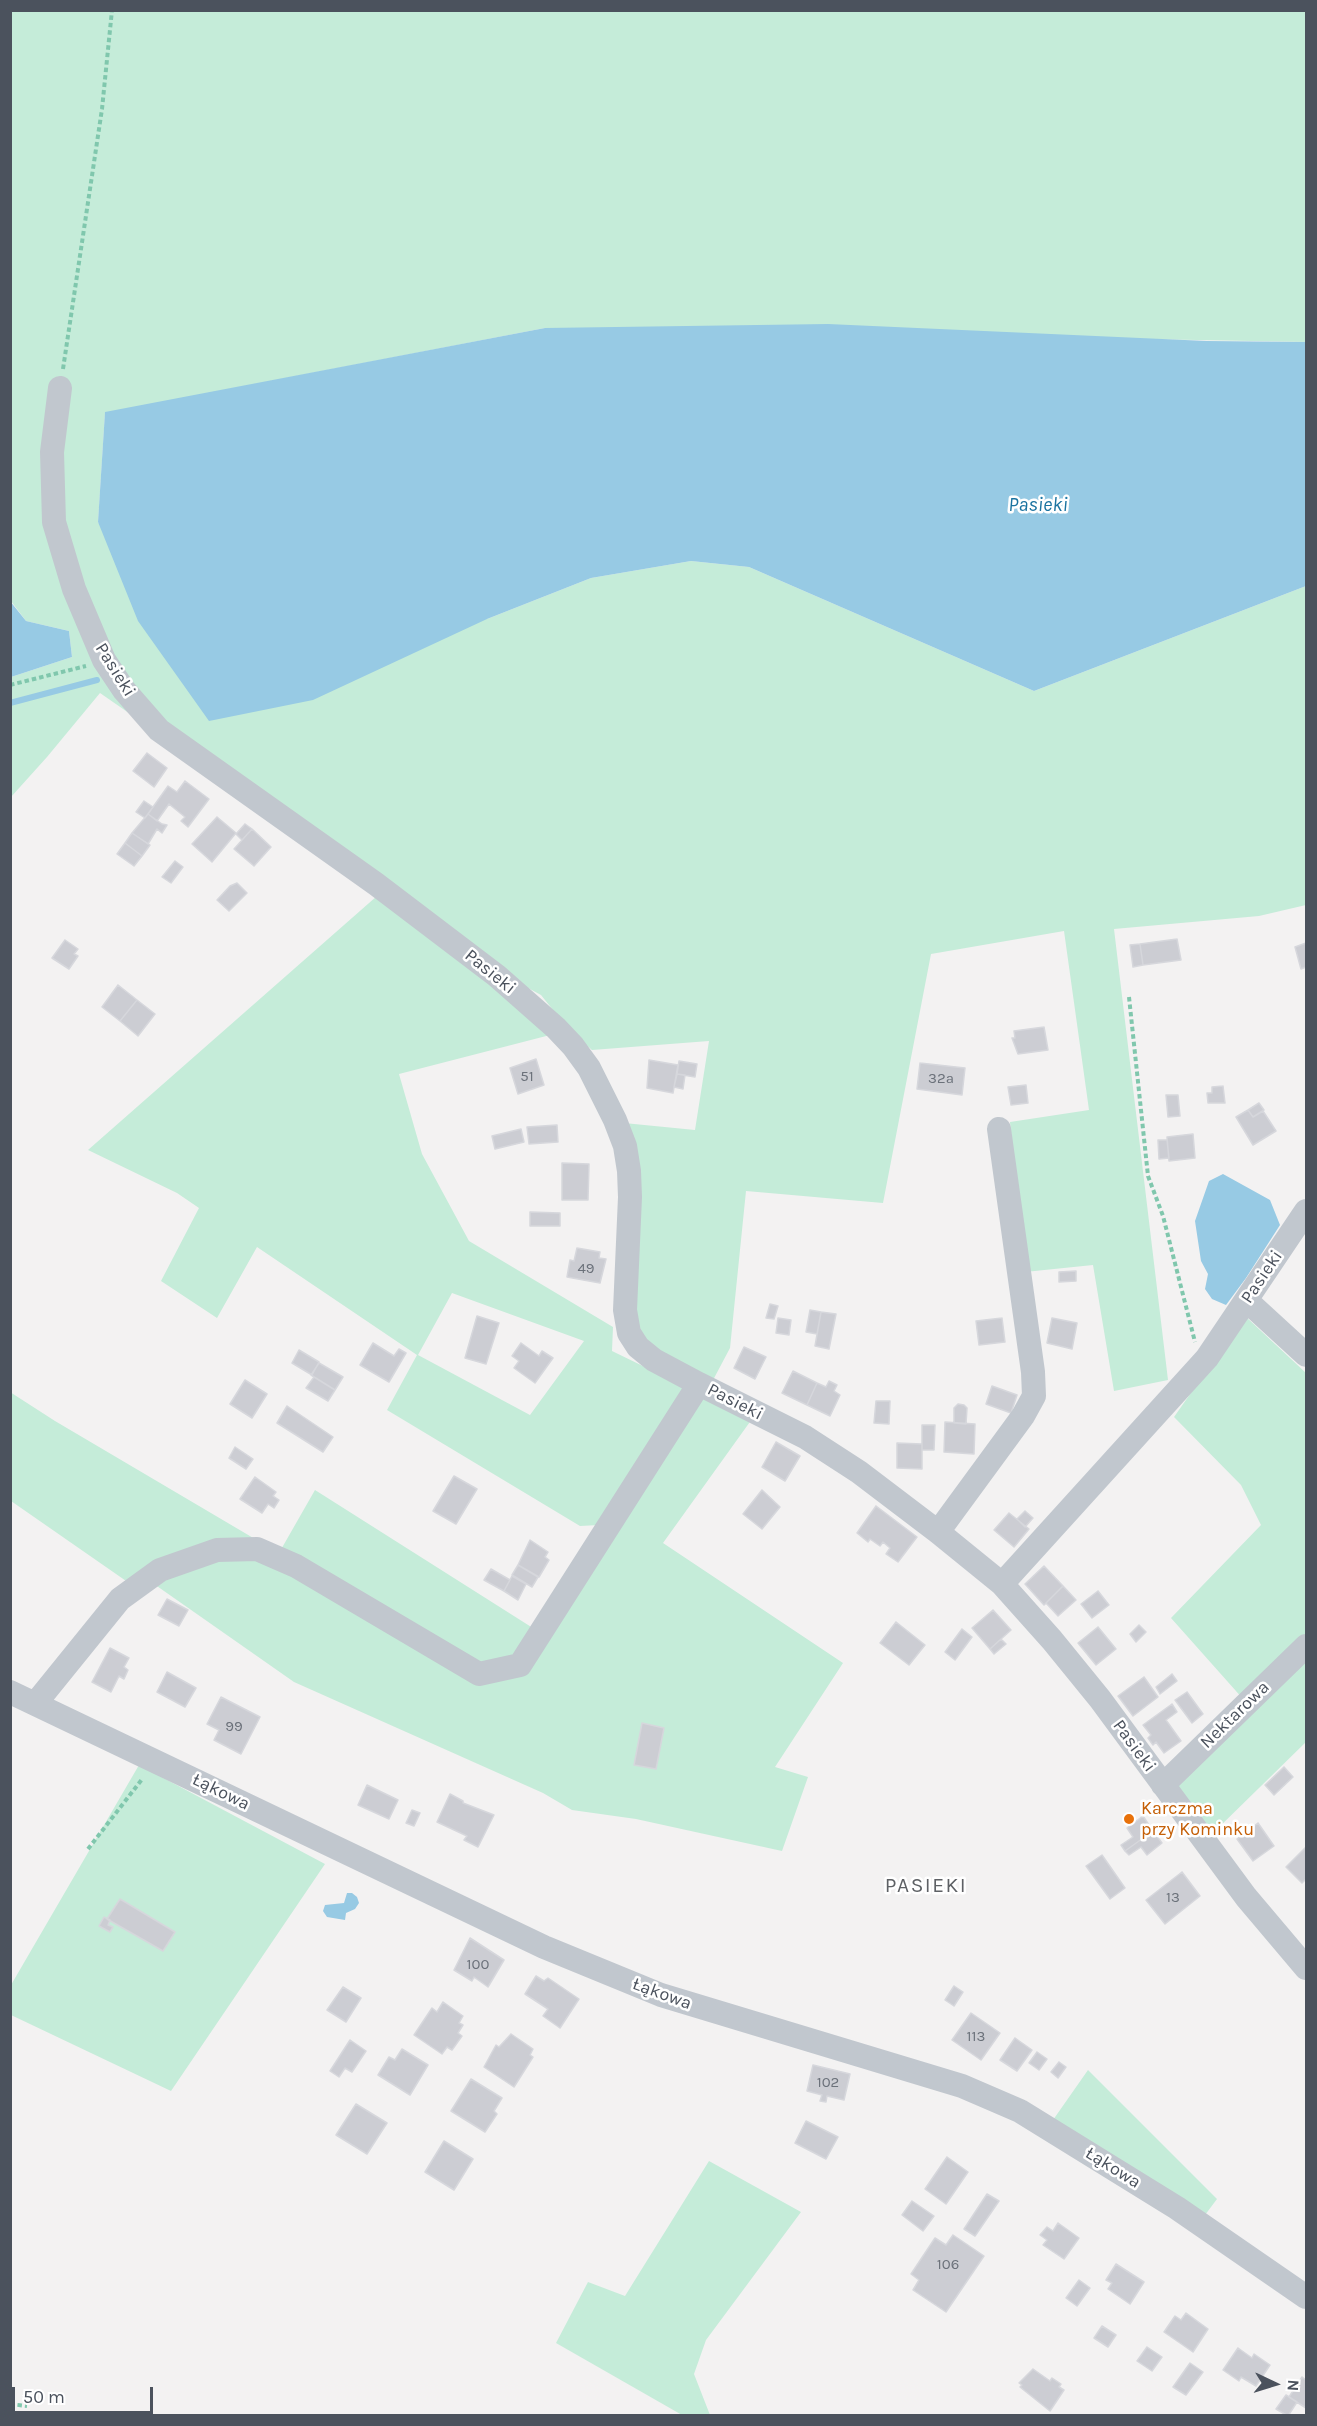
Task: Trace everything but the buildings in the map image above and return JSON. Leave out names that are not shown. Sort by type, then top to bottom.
[{"type":"street","name":"Pasieki","points":[[60,388],[52,452],[54,522],[74,590],[104,660],[124,690],[159,730],[376,884],[497,976],[573,1046],[589,1068],[615,1120],[625,1146],[630,1197],[625,1310],[629,1333],[638,1347],[654,1360],[805,1437],[859,1472],[1002,1584],[1093,1690],[1246,1897],[1306,1968]]},
{"type":"street","points":[[938,1532],[1023,1416],[1034,1396],[1033,1372],[999,1129]]},
{"type":"street","name":"Pasieki","points":[[1002,1584],[1203,1362],[1306,1211]]},
{"type":"street","points":[[1246,1300],[1306,1355]]},
{"type":"street","points":[[35,1704],[120,1599],[160,1570],[218,1550],[257,1549],[296,1566],[479,1674],[520,1665],[699,1384]]},
{"type":"street","name":"Nektarowa","points":[[1163,1785],[1306,1646]]},
{"type":"street","name":"Łąkowa","points":[[10,1692],[394,1877],[523,1937],[661,1995],[962,2086],[1020,2111],[1178,2208],[1306,2297]]},
{"type":"path","points":[[60,388],[97,143],[112,10]]},
{"type":"path","points":[[10,685],[104,660]]},
{"type":"path","points":[[1129,997],[1149,1176],[1163,1216],[1193,1338],[1203,1362]]},
{"type":"path","points":[[88,1849],[157,1761]]},
{"type":"path","points":[[10,2404],[27,2406]]},
{"type":"green space","points":[[11,11],[1306,11],[1306,342],[545,328],[105,413],[98,523],[487,619],[591,578],[691,561],[749,567],[1034,691],[1306,586],[1306,905],[1259,916],[1114,929],[1168,1380],[1114,1391],[1093,1265],[1025,1272],[1010,1122],[1089,1110],[1064,931],[931,954],[883,1203],[746,1191],[730,1348],[712,1382],[641,1341],[632,1314],[624,1123],[695,1130],[709,1041],[592,1050],[569,1030],[541,995],[517,982],[100,693],[11,797],[11,677],[72,657],[69,631],[26,621],[11,601]]},
{"type":"green space","points":[[377,896],[554,1034],[399,1074],[422,1154],[469,1241],[613,1327],[612,1351],[684,1386],[599,1525],[580,1526],[387,1410],[417,1355],[257,1247],[217,1318],[161,1281],[199,1208],[177,1193],[88,1150]],"holes":[[[452,1293],[584,1341],[530,1415],[418,1355]]]},
{"type":"green space","points":[[1245,1316],[1306,1373],[1306,1742],[1211,1835],[1174,1788],[1252,1709],[1171,1618],[1261,1525],[1241,1485],[1174,1417]]},
{"type":"green space","points":[[10,1392],[255,1539],[129,1583],[11,1501]]},
{"type":"green space","points":[[700,1394],[752,1419],[663,1543],[843,1663],[775,1767],[808,1777],[782,1851],[636,1819],[572,1810],[543,1793],[294,1682],[154,1584],[234,1555],[278,1566],[478,1681],[523,1672]]},
{"type":"green space","points":[[315,1490],[536,1630],[516,1660],[479,1667],[279,1553]]},
{"type":"green space","points":[[139,1765],[325,1864],[171,2091],[11,2015],[11,1985]]},
{"type":"green space","points":[[1088,2070],[1217,2199],[1205,2215],[1053,2120]]},
{"type":"green space","points":[[709,2161],[801,2212],[706,2340],[694,2374],[710,2415],[682,2415],[556,2343],[588,2282],[625,2296]]},
{"type":"water","name":"Pasieki","points":[[828,324],[1207,341],[1306,342],[1306,586],[1034,691],[749,567],[691,561],[591,578],[487,619],[313,700],[209,721],[138,621],[98,522],[105,412],[545,328]]},
{"type":"water","points":[[10,601],[26,621],[69,631],[72,657],[11,677]]},
{"type":"water","points":[[1223,1174],[1270,1200],[1280,1225],[1226,1305],[1212,1299],[1205,1289],[1208,1274],[1201,1261],[1195,1221],[1209,1181]]},
{"type":"water","points":[[347,1893],[352,1893],[357,1897],[359,1903],[355,1909],[346,1913],[345,1920],[327,1917],[323,1911],[325,1905],[344,1903]]},
{"type":"waterway","points":[[10,703],[97,680]]},
{"type":"place","name":"Karczma przy Kominku","points":[[1129,1819]]},
{"type":"district","name":"PASIEKI","points":[[926,1886]]}]
